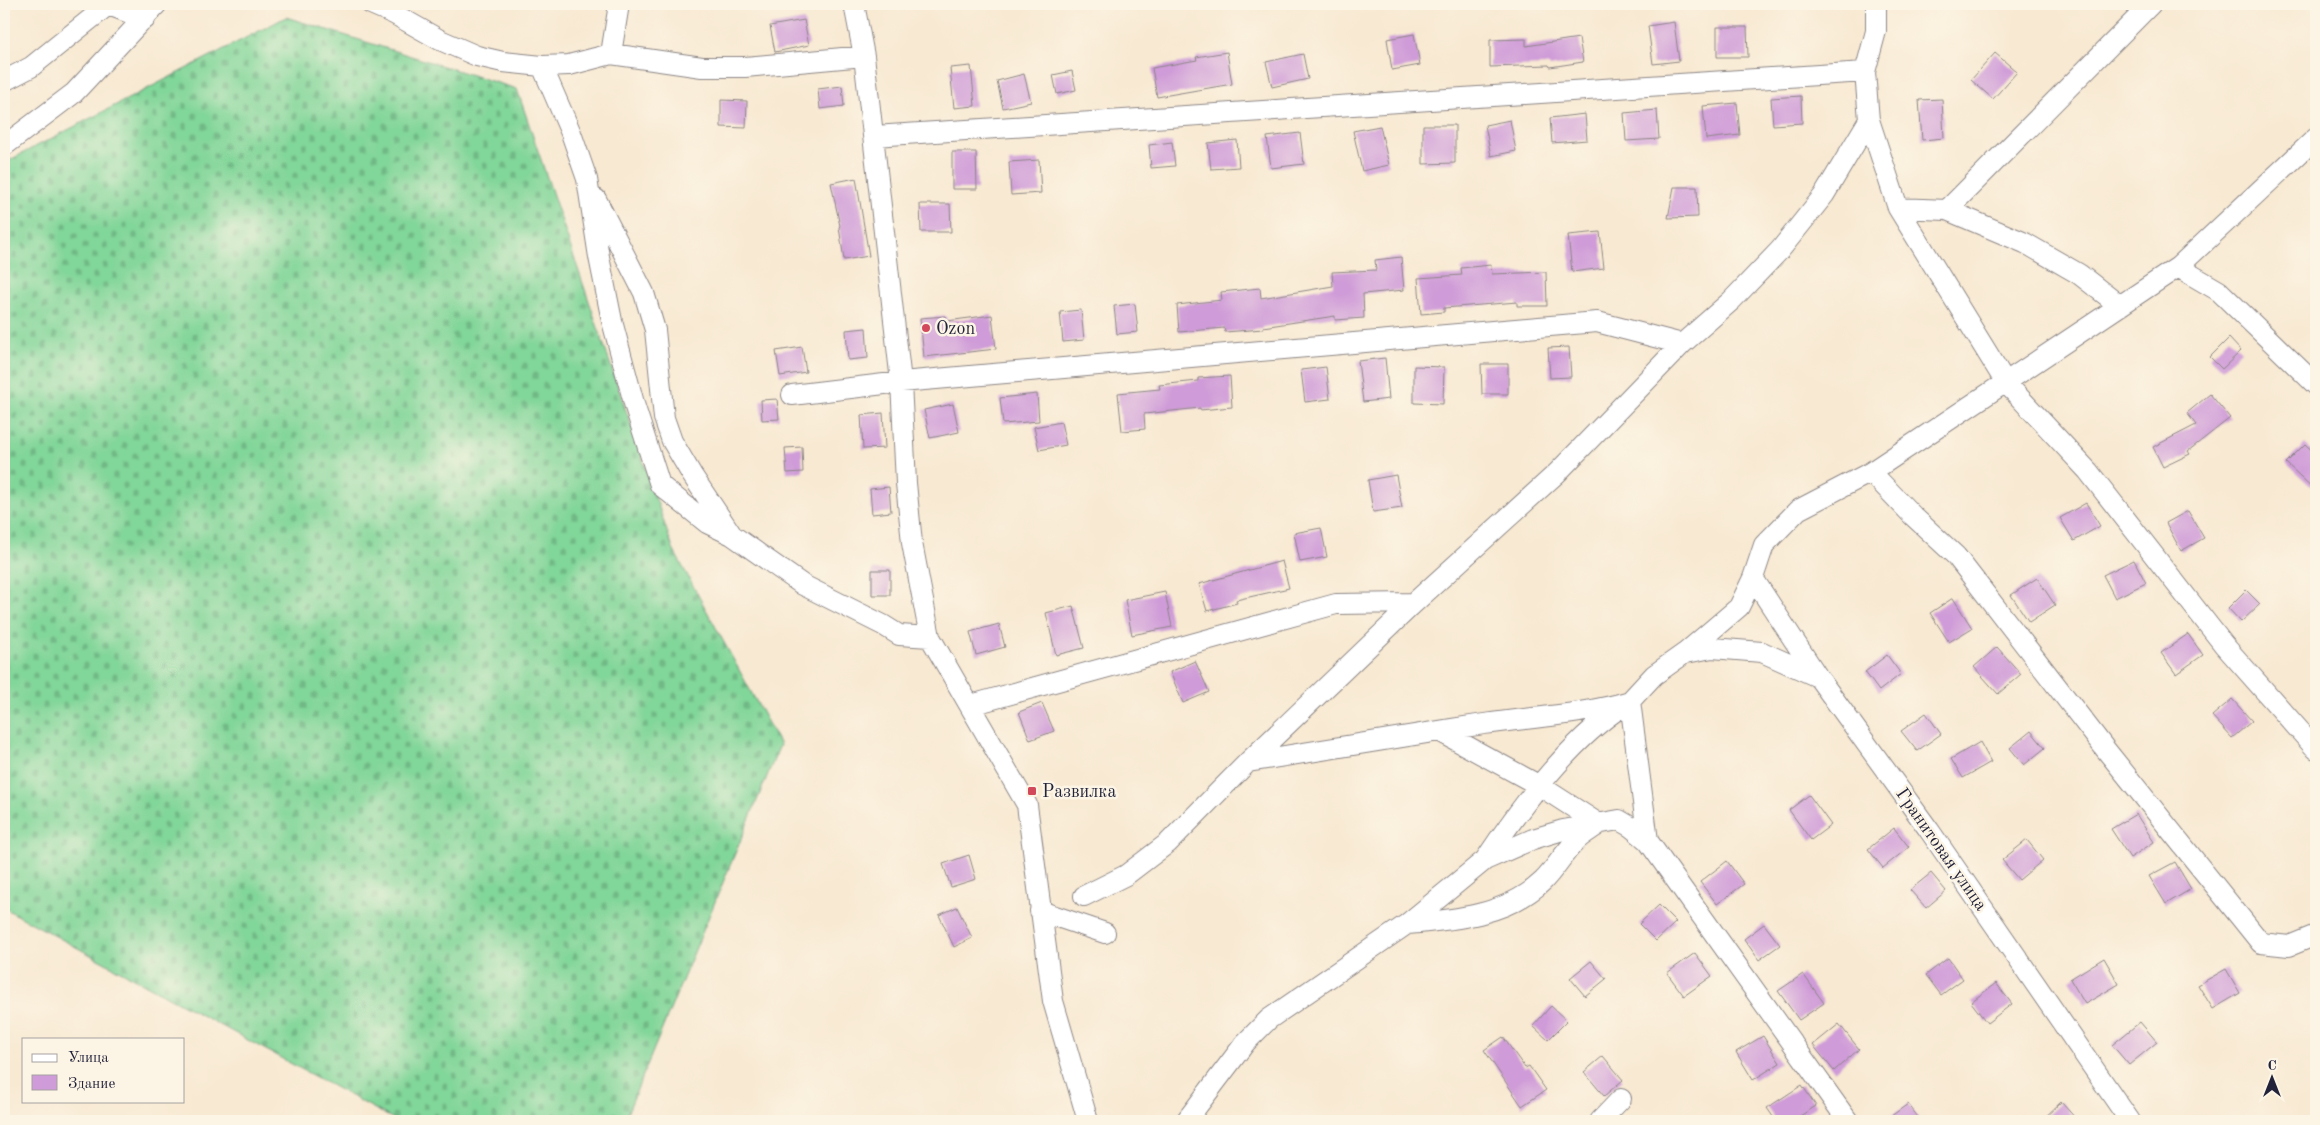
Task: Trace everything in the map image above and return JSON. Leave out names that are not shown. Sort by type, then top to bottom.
[{"type":"street","points":[[4,81],[31,67],[107,4],[127,10],[151,11]]},
{"type":"street","points":[[371,4],[394,9],[440,40],[477,56],[503,62],[542,66],[569,65],[611,54],[702,67],[745,66],[864,56]]},
{"type":"street","points":[[611,54],[619,4]]},
{"type":"street","points":[[854,4],[864,56],[874,136],[901,382],[906,483],[912,543],[930,637],[971,705],[1027,805],[1052,1001],[1088,1121]]},
{"type":"street","points":[[1876,4],[1876,30],[1865,72],[1869,120],[1898,208],[2006,383],[2088,471],[2224,645],[2316,749]]},
{"type":"street","points":[[1947,210],[2152,4]]},
{"type":"street","points":[[4,146],[74,93],[151,11]]},
{"type":"street","points":[[542,66],[571,133],[587,179],[644,293],[655,330],[664,418],[672,440],[692,475],[732,535]]},
{"type":"street","points":[[874,136],[1865,72]]},
{"type":"street","points":[[1084,896],[1126,875],[1168,842],[1248,762],[1414,603],[1557,473],[1682,344],[1731,301],[1780,250],[1824,195],[1869,120]]},
{"type":"street","points":[[1485,860],[1503,832],[1580,740],[1606,717],[1630,701],[1654,675],[1685,654],[1739,607],[1753,578],[1764,545],[1798,510],[1872,472],[2178,267],[2316,138]]},
{"type":"street","points":[[587,179],[604,284],[635,407],[660,485],[707,523],[732,535],[803,585],[883,624],[899,635],[930,637]]},
{"type":"street","points":[[1898,208],[1947,210],[2025,243],[2079,274],[2120,306]]},
{"type":"street","points":[[2178,267],[2219,291],[2316,385]]},
{"type":"street","points":[[792,395],[901,382],[1597,322],[1682,344]]},
{"type":"street","points":[[624,363],[664,418]]},
{"type":"street","points":[[1872,472],[1913,516],[1956,556],[2106,750],[2261,943],[2289,946],[2316,935]]},
{"type":"street","name":"Гранитовая улица","points":[[1753,578],[1818,677],[1935,838],[2130,1121]]},
{"type":"street","points":[[971,705],[1336,604],[1414,603]]},
{"type":"street","points":[[1685,654],[1712,648],[1762,652],[1818,677]]},
{"type":"street","points":[[1248,762],[1439,730],[1587,712],[1630,701]]},
{"type":"street","points":[[1630,701],[1648,841]]},
{"type":"street","points":[[1439,730],[1540,786],[1599,824]]},
{"type":"street","points":[[1186,1121],[1245,1043],[1269,1018],[1408,924],[1485,860],[1533,839],[1563,830],[1619,820],[1648,841],[1848,1121]]},
{"type":"street","points":[[1408,924],[1447,920],[1495,909],[1524,896],[1544,880],[1576,841],[1599,824]]},
{"type":"street","points":[[1040,911],[1105,933]]},
{"type":"street","points":[[1600,1121],[1621,1099]]},
{"type":"green space","points":[[286,17],[517,89],[673,549],[780,745],[624,1121],[397,1121],[4,908],[4,163]]},
{"type":"building","points":[[804,20],[809,45],[775,52],[770,26]]},
{"type":"building","points":[[1674,22],[1679,61],[1653,64],[1648,26]]},
{"type":"building","points":[[1717,27],[1747,27],[1748,57],[1717,57]]},
{"type":"building","points":[[1414,34],[1420,65],[1392,70],[1387,39]]},
{"type":"building","points":[[1579,38],[1583,62],[1550,67],[1549,65],[1490,67],[1490,40],[1526,39],[1526,46]]},
{"type":"building","points":[[1227,52],[1232,84],[1157,97],[1152,68],[1197,60],[1196,57]]},
{"type":"building","points":[[1995,53],[2017,72],[1993,99],[1971,80]]},
{"type":"building","points":[[1303,54],[1308,79],[1272,87],[1266,62]]},
{"type":"building","points":[[971,66],[975,106],[954,108],[950,68]]},
{"type":"building","points":[[1072,71],[1076,90],[1057,94],[1053,75]]},
{"type":"building","points":[[1024,74],[1031,102],[1003,108],[997,81]]},
{"type":"building","points":[[842,86],[844,106],[820,109],[818,89]]},
{"type":"building","points":[[1801,96],[1802,123],[1773,125],[1771,98]]},
{"type":"building","points":[[1942,99],[1944,138],[1922,140],[1919,100]]},
{"type":"building","points":[[721,100],[747,101],[746,128],[721,127]]},
{"type":"building","points":[[1737,103],[1740,135],[1706,139],[1703,106]]},
{"type":"building","points":[[1657,110],[1659,139],[1626,141],[1624,113]]},
{"type":"building","points":[[1585,114],[1587,140],[1552,143],[1550,118]]},
{"type":"building","points":[[1510,120],[1516,151],[1491,156],[1485,125]]},
{"type":"building","points":[[1423,125],[1455,125],[1455,163],[1423,164]]},
{"type":"building","points":[[1380,126],[1389,165],[1362,171],[1353,131]]},
{"type":"building","points":[[1300,133],[1304,164],[1271,168],[1267,137]]},
{"type":"building","points":[[1237,140],[1239,167],[1211,169],[1208,143]]},
{"type":"building","points":[[1172,142],[1175,166],[1151,168],[1149,145]]},
{"type":"building","points":[[952,152],[976,152],[977,189],[952,189]]},
{"type":"building","points":[[1039,160],[1041,193],[1011,195],[1009,162]]},
{"type":"building","points":[[856,178],[869,256],[844,260],[840,226],[831,183]]},
{"type":"building","points":[[1674,187],[1697,187],[1698,217],[1668,218]]},
{"type":"building","points":[[920,204],[950,204],[951,232],[921,232]]},
{"type":"building","points":[[1600,232],[1604,268],[1572,272],[1568,235]]},
{"type":"building","points":[[1401,257],[1404,290],[1363,294],[1364,318],[1335,320],[1335,316],[1263,327],[1263,329],[1225,332],[1224,328],[1179,332],[1177,305],[1222,300],[1221,292],[1260,288],[1261,298],[1333,286],[1332,272],[1376,270],[1375,260]]},
{"type":"building","points":[[1491,265],[1492,274],[1546,272],[1547,306],[1517,306],[1517,302],[1444,308],[1444,312],[1421,314],[1418,278],[1462,275],[1461,268]]},
{"type":"building","points":[[1135,304],[1138,332],[1117,334],[1114,306]]},
{"type":"building","points":[[1081,310],[1084,340],[1063,342],[1060,312]]},
{"type":"building","points":[[992,315],[996,349],[924,357],[920,318],[946,316],[947,321]]},
{"type":"building","points":[[866,328],[868,358],[848,360],[846,330]]},
{"type":"building","points":[[2229,338],[2241,351],[2222,369],[2210,357]]},
{"type":"building","points":[[802,347],[806,372],[780,376],[776,351]]},
{"type":"building","points":[[1569,347],[1571,377],[1550,378],[1548,348]]},
{"type":"building","points":[[1385,358],[1389,399],[1363,402],[1358,361]]},
{"type":"building","points":[[1481,364],[1508,364],[1508,394],[1482,394]]},
{"type":"building","points":[[1414,366],[1444,367],[1443,404],[1414,403]]},
{"type":"building","points":[[1326,367],[1330,399],[1305,402],[1301,370]]},
{"type":"building","points":[[1230,376],[1232,407],[1200,410],[1200,408],[1144,414],[1145,429],[1122,431],[1118,393],[1160,389],[1159,385],[1198,381],[1198,378]]},
{"type":"building","points":[[1037,394],[1039,421],[1003,424],[1000,398]]},
{"type":"building","points":[[2210,394],[2230,418],[2188,451],[2190,454],[2163,467],[2153,447],[2196,425],[2187,413]]},
{"type":"building","points":[[777,399],[779,419],[762,420],[761,400]]},
{"type":"building","points":[[953,404],[959,432],[930,438],[924,410]]},
{"type":"building","points":[[883,413],[885,448],[863,449],[861,415]]},
{"type":"building","points":[[1061,422],[1066,445],[1039,450],[1034,427]]},
{"type":"building","points":[[2305,444],[2316,454],[2316,491],[2286,463]]},
{"type":"building","points":[[802,447],[803,472],[787,473],[785,448]]},
{"type":"building","points":[[1396,475],[1402,508],[1373,512],[1368,480]]},
{"type":"building","points":[[889,487],[891,512],[872,514],[870,489]]},
{"type":"building","points":[[2086,503],[2100,526],[2074,541],[2060,518]]},
{"type":"building","points":[[2188,511],[2204,538],[2181,551],[2166,523]]},
{"type":"building","points":[[1321,528],[1327,557],[1300,562],[1294,533]]},
{"type":"building","points":[[2134,560],[2146,583],[2115,598],[2103,575]]},
{"type":"building","points":[[1282,561],[1289,588],[1236,600],[1237,603],[1207,611],[1199,584]]},
{"type":"building","points":[[872,570],[890,570],[890,595],[872,595]]},
{"type":"building","points":[[2037,578],[2055,605],[2029,622],[2011,595]]},
{"type":"building","points":[[2246,590],[2260,604],[2241,622],[2228,608]]},
{"type":"building","points":[[1165,592],[1172,627],[1132,635],[1125,600]]},
{"type":"building","points":[[1953,598],[1972,628],[1949,642],[1930,613]]},
{"type":"building","points":[[1073,606],[1084,648],[1056,655],[1046,613]]},
{"type":"building","points":[[999,624],[1005,647],[976,655],[970,632]]},
{"type":"building","points":[[2188,634],[2203,655],[2176,674],[2161,653]]},
{"type":"building","points":[[1997,647],[2021,674],[1998,694],[1974,667]]},
{"type":"building","points":[[1887,655],[1901,674],[1879,691],[1865,672]]},
{"type":"building","points":[[1195,661],[1209,692],[1183,703],[1170,672]]},
{"type":"building","points":[[2232,699],[2252,721],[2232,738],[2212,716]]},
{"type":"building","points":[[1042,703],[1054,731],[1030,740],[1019,712]]},
{"type":"building","points":[[1926,713],[1941,734],[1917,751],[1901,731]]},
{"type":"building","points":[[2031,731],[2045,748],[2024,765],[2010,748]]},
{"type":"building","points":[[1980,742],[1991,762],[1963,778],[1951,759]]},
{"type":"building","points":[[1809,795],[1831,825],[1811,840],[1789,810]]},
{"type":"building","points":[[2136,814],[2154,842],[2130,858],[2111,829]]},
{"type":"building","points":[[1894,828],[1909,847],[1883,868],[1868,849]]},
{"type":"building","points":[[2027,840],[2043,860],[2019,880],[2002,860]]},
{"type":"building","points":[[969,855],[976,879],[951,887],[943,864]]},
{"type":"building","points":[[1727,861],[1744,884],[1717,904],[1700,882]]},
{"type":"building","points":[[2175,862],[2191,889],[2166,904],[2149,876]]},
{"type":"building","points":[[1931,873],[1946,891],[1926,908],[1910,890]]},
{"type":"building","points":[[1659,905],[1676,922],[1656,941],[1639,924]]},
{"type":"building","points":[[957,907],[972,938],[954,947],[939,915]]},
{"type":"building","points":[[1764,924],[1780,945],[1759,960],[1744,939]]},
{"type":"building","points":[[1695,953],[1712,976],[1684,996],[1667,973]]},
{"type":"building","points":[[1948,958],[1963,979],[1941,995],[1926,975]]},
{"type":"building","points":[[2104,958],[2119,984],[2085,1004],[2070,979]]},
{"type":"building","points":[[1591,961],[1606,979],[1585,996],[1570,978]]},
{"type":"building","points":[[2226,969],[2240,993],[2213,1009],[2198,985]]},
{"type":"building","points":[[1803,974],[1824,1003],[1799,1020],[1778,991]]},
{"type":"building","points":[[1996,983],[2012,1004],[1987,1023],[1971,1002]]},
{"type":"building","points":[[1551,1006],[1567,1021],[1548,1040],[1533,1026]]},
{"type":"building","points":[[2140,1022],[2157,1042],[2129,1065],[2112,1045]]},
{"type":"building","points":[[1839,1024],[1859,1049],[1834,1071],[1813,1045]]},
{"type":"building","points":[[1763,1036],[1780,1063],[1753,1080],[1736,1052]]},
{"type":"building","points":[[1503,1037],[1525,1068],[1529,1066],[1546,1090],[1522,1106],[1484,1050]]},
{"type":"building","points":[[1603,1056],[1623,1080],[1604,1096],[1584,1072]]},
{"type":"building","points":[[1802,1085],[1816,1106],[1792,1121],[1776,1121],[1767,1108]]},
{"type":"building","points":[[2061,1102],[2078,1121],[2041,1121]]},
{"type":"building","points":[[1908,1104],[1921,1121],[1884,1121]]},
{"type":"place","name":"Ozon","points":[[926,328]]},
{"type":"place","name":"Развилка","points":[[1032,791]]}]
